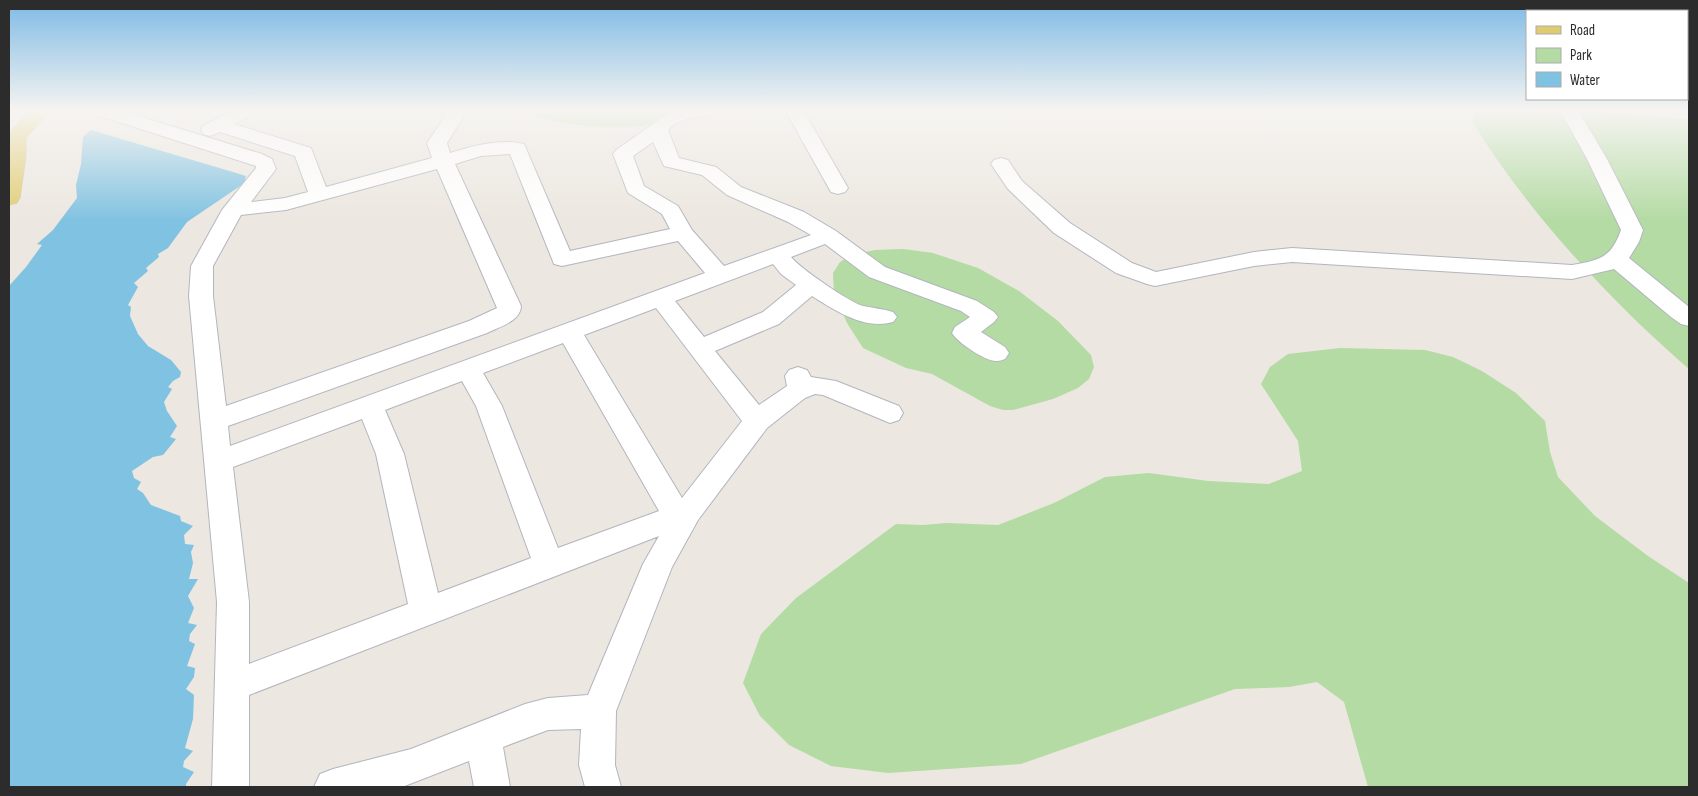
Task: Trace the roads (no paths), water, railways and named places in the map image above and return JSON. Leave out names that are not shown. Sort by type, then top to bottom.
[{"type":"main road","points":[[9,198],[16,147]]},
{"type":"street","points":[[220,147],[265,163],[266,169],[234,210],[202,266],[201,296],[216,420],[234,602],[230,787]]},
{"type":"street","points":[[289,147],[304,152],[319,195]]},
{"type":"street","points":[[216,420],[478,327],[509,312],[509,306],[442,162],[438,147]]},
{"type":"street","points":[[633,147],[623,154],[635,189],[671,210],[683,234],[720,276]]},
{"type":"street","points":[[665,147],[671,162],[709,171],[734,191],[796,217],[828,236],[877,272],[969,306],[982,313],[986,317],[964,333],[996,353]]},
{"type":"street","points":[[815,147],[838,188]]},
{"type":"street","points":[[1002,164],[1015,186],[1062,228],[1124,268],[1155,279],[1254,259],[1292,255],[1572,272],[1602,267],[1616,260],[1628,245],[1632,230],[1589,147]]},
{"type":"street","points":[[234,210],[260,208],[319,195],[442,162],[479,150],[517,148],[562,259],[683,234]]},
{"type":"street","points":[[220,461],[661,300],[828,236]]},
{"type":"street","points":[[777,255],[789,269],[811,286],[854,312],[885,316]]},
{"type":"street","points":[[1616,260],[1670,306],[1689,318]]},
{"type":"street","points":[[699,348],[771,318],[811,286]]},
{"type":"street","points":[[661,300],[757,421]]},
{"type":"street","points":[[570,333],[682,514]]},
{"type":"street","points":[[469,370],[489,406],[549,565]]},
{"type":"street","points":[[603,787],[597,765],[599,710],[658,564],[682,514],[757,421],[797,383],[827,387],[890,413]]},
{"type":"street","points":[[370,406],[390,454],[426,612]]},
{"type":"street","points":[[232,686],[682,514]]},
{"type":"street","points":[[334,787],[411,777],[483,738],[548,714],[599,710]]},
{"type":"street","points":[[483,738],[492,787]]},
{"type":"water","points":[[82,147],[149,147],[246,176],[245,179],[249,180],[187,222],[168,248],[158,254],[159,257],[146,268],[148,271],[134,283],[138,287],[128,305],[131,307],[130,316],[138,334],[148,346],[171,360],[181,372],[180,377],[168,387],[172,389],[164,402],[167,411],[177,426],[170,437],[176,439],[163,455],[153,457],[132,471],[134,478],[141,482],[137,489],[143,493],[151,505],[180,516],[181,521],[193,526],[184,535],[185,544],[194,545],[191,552],[193,563],[189,579],[198,579],[188,596],[194,608],[188,623],[197,625],[190,634],[189,641],[195,644],[187,666],[195,668],[194,677],[186,689],[194,695],[193,719],[185,748],[193,751],[184,761],[183,767],[194,772],[186,787],[9,787],[9,286],[42,245],[37,244],[53,230],[77,198],[76,185],[81,164]]}]
